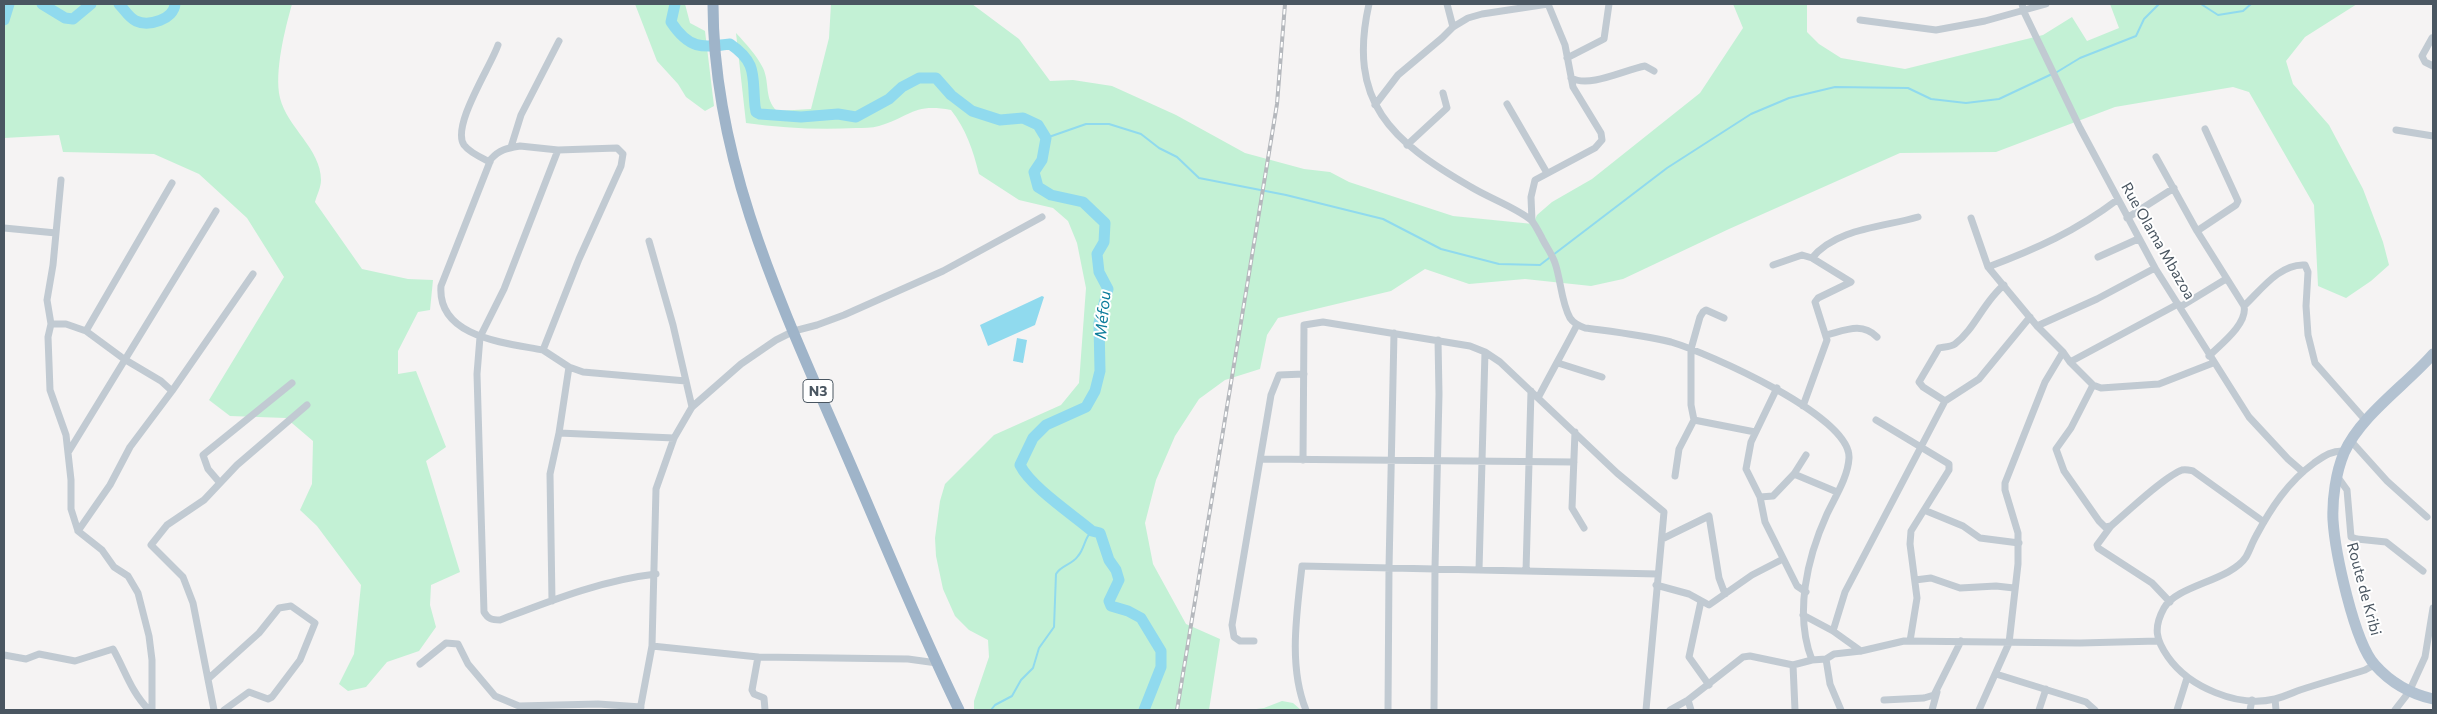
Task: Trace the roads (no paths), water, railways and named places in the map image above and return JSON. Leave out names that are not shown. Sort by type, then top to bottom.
[{"type":"highway","name":"N3","points":[[712,4],[717,58],[728,130],[746,206],[759,249],[959,710]]},
{"type":"main road","name":"Route de Kribi","points":[[2433,354],[2366,421],[2348,446],[2337,476],[2333,519],[2336,544],[2357,630],[2366,651],[2374,665],[2409,692],[2433,699]]},
{"type":"street","points":[[1369,4],[1363,30],[1362,54],[1370,94],[1375,105],[1407,145],[1470,186],[1532,221]]},
{"type":"street","points":[[1447,4],[1453,27]]},
{"type":"street","points":[[1375,105],[1398,75],[1453,27],[1474,15],[1511,7],[1548,4],[1554,13],[1567,58],[1570,78],[1580,101],[1601,133],[1602,140],[1595,148],[1535,180],[1531,197],[1532,221],[1555,261],[1571,319],[1577,325],[1586,328],[1642,335],[1691,349],[1777,388],[1834,429],[1844,440],[1848,449],[1848,466],[1823,522],[1808,571],[1803,628],[1812,660]]},
{"type":"street","points":[[1567,58],[1604,39],[1609,4]]},
{"type":"street","name":"Rue Olama Mbazoa","points":[[2022,4],[2024,12],[2117,200],[2155,268],[2213,363],[2249,417],[2288,459],[2303,472]]},
{"type":"street","points":[[1860,20],[1936,30],[2024,12],[2046,4]]},
{"type":"street","points":[[2432,38],[2422,56],[2425,62],[2433,66]]},
{"type":"street","points":[[511,148],[521,114],[559,41]]},
{"type":"street","points":[[490,162],[464,144],[462,137],[463,122],[498,45]]},
{"type":"street","points":[[1570,78],[1580,81],[1590,80],[1645,66],[1654,71]]},
{"type":"street","points":[[1407,145],[1447,108],[1443,93]]},
{"type":"street","points":[[1507,104],[1547,173]]},
{"type":"street","points":[[2197,231],[2238,202],[2205,129]]},
{"type":"street","points":[[2396,130],[2433,136]]},
{"type":"street","points":[[544,350],[579,259],[622,159],[623,154],[618,148],[558,150],[535,147],[511,148],[497,152],[490,162],[441,286],[440,295],[446,311],[460,326],[480,337],[544,350],[569,367],[584,372],[686,382]]},
{"type":"street","points":[[558,150],[501,296],[480,337],[477,374],[484,612],[486,617],[492,620],[500,620],[552,601],[629,577],[656,574]]},
{"type":"street","points":[[2156,156],[2197,231],[2244,306],[2243,317],[2238,326],[2209,356]]},
{"type":"street","points":[[61,180],[47,300],[51,324],[48,337],[50,390],[66,435],[69,450],[71,509],[78,530],[102,550],[114,567],[128,576],[138,593],[151,652],[150,710]]},
{"type":"street","points":[[86,331],[172,183]]},
{"type":"street","points":[[2127,218],[2174,188]]},
{"type":"street","points":[[1988,267],[2031,251],[2088,223],[2117,200]]},
{"type":"street","points":[[69,450],[216,211]]},
{"type":"street","points":[[420,664],[446,642],[458,644],[468,664],[494,696],[519,706],[598,704],[640,709],[652,646],[656,574],[656,490],[674,438],[692,407],[754,353],[794,331],[835,318],[944,271],[1042,217]]},
{"type":"street","points":[[1812,258],[1825,244],[1843,237],[1870,227],[1918,217]]},
{"type":"street","points":[[1971,218],[1988,267],[2030,317],[2093,386],[2101,388],[2159,384],[2189,374],[2213,363]]},
{"type":"street","points":[[4,228],[56,233]]},
{"type":"street","points":[[2098,257],[2138,239]]},
{"type":"street","points":[[649,241],[692,407]]},
{"type":"street","points":[[1773,265],[1796,255],[1812,258],[1851,282],[1818,298],[1815,302],[1827,335],[1826,348],[1804,406]]},
{"type":"street","points":[[2244,306],[2280,273],[2294,265],[2306,267],[2308,335],[2315,364],[2366,421]]},
{"type":"street","points":[[2038,326],[2097,299],[2155,268]]},
{"type":"street","points":[[78,530],[110,485],[130,447],[172,391],[253,274]]},
{"type":"street","points":[[2070,362],[2179,306],[2226,278]]},
{"type":"street","points":[[1945,401],[1923,388],[1919,382],[1939,348],[1954,345],[1985,308],[1994,293],[2004,285]]},
{"type":"street","points":[[1675,476],[1679,449],[1694,420],[1691,405],[1691,349],[1702,312],[1706,310],[1724,318]]},
{"type":"street","points":[[1833,630],[1845,592],[1945,401],[1979,379],[2030,317]]},
{"type":"street","points":[[1303,460],[1304,325],[1307,323],[1323,322],[1470,346],[1485,352],[1500,362],[1617,473],[1661,508],[1665,519],[1656,585],[1646,710]]},
{"type":"street","points":[[51,324],[66,324],[86,331],[124,359],[161,381],[172,391]]},
{"type":"street","points":[[1538,398],[1577,325]]},
{"type":"street","points":[[1827,335],[1859,327],[1870,330],[1877,337]]},
{"type":"street","points":[[1388,710],[1394,333]]},
{"type":"street","points":[[1434,710],[1438,340]]},
{"type":"street","points":[[1480,570],[1485,352]]},
{"type":"street","points":[[1979,710],[2008,643],[2019,543],[2005,483],[2045,382],[2063,352]]},
{"type":"street","points":[[1558,363],[1602,377]]},
{"type":"street","points":[[552,601],[550,474],[559,433],[569,367]]},
{"type":"street","points":[[1254,641],[1240,641],[1234,636],[1232,625],[1274,382],[1283,374],[1304,374]]},
{"type":"street","points":[[220,483],[208,469],[203,455],[292,383]]},
{"type":"street","points":[[2093,386],[2071,428],[2056,449],[2064,470],[2099,521],[2105,527],[2111,526]]},
{"type":"street","points":[[1777,388],[1750,442],[1746,469],[1760,497],[1764,522],[1797,586],[1806,592]]},
{"type":"street","points":[[1526,571],[1527,462],[1531,391]]},
{"type":"street","points":[[214,710],[193,603],[183,577],[150,545],[167,525],[204,500],[237,465],[307,405]]},
{"type":"street","points":[[1694,420],[1755,432]]},
{"type":"street","points":[[1876,420],[1949,464],[1949,470],[1911,531],[1910,544],[1917,598],[1910,640]]},
{"type":"street","points":[[1575,432],[1572,508],[1584,528]]},
{"type":"street","points":[[559,433],[674,438]]},
{"type":"street","points":[[2374,665],[2365,670],[2274,700],[2252,700],[2212,692],[2187,678],[2176,669],[2158,641],[2160,616],[2170,602],[2224,573],[2245,558],[2282,493],[2303,472],[2329,453],[2348,446],[2427,517]]},
{"type":"street","points":[[1760,497],[1773,496],[1794,474],[1806,455]]},
{"type":"street","points":[[1262,459],[1574,462]]},
{"type":"street","points":[[2170,602],[2152,583],[2098,548],[2097,545],[2111,526],[2153,490],[2180,470],[2187,469],[2193,471],[2264,522]]},
{"type":"street","points":[[1794,474],[1837,492]]},
{"type":"street","points":[[2337,476],[2347,490],[2351,537],[2386,542],[2423,572]]},
{"type":"street","points":[[1924,510],[1963,526],[1980,538],[2019,543]]},
{"type":"street","points":[[1662,539],[1709,516],[1719,578],[1725,594]]},
{"type":"street","points":[[1656,585],[1689,594],[1709,605],[1752,575],[1783,559]]},
{"type":"street","points":[[1306,710],[1296,680],[1297,610],[1302,566],[1658,574]]},
{"type":"street","points":[[1915,580],[1931,578],[1960,588],[1996,586],[2014,588]]},
{"type":"street","points":[[1701,602],[1689,657],[1709,684]]},
{"type":"street","points":[[208,680],[259,633],[279,608],[291,606],[314,623],[300,660],[272,697],[268,699],[250,692],[224,710]]},
{"type":"street","points":[[2395,710],[2409,692],[2426,657],[2433,608]]},
{"type":"street","points":[[1803,615],[1833,630],[1861,651]]},
{"type":"street","points":[[1670,710],[1688,700],[1743,657],[1750,656],[1793,665],[1812,660],[1826,659],[1834,654],[1861,651],[1910,640],[2008,643],[2158,641]]},
{"type":"street","points":[[1932,710],[1938,690],[1961,641]]},
{"type":"street","points":[[652,646],[758,657],[908,660],[938,663]]},
{"type":"street","points":[[4,655],[26,659],[39,654],[75,661],[113,649],[126,671],[128,682],[135,695],[150,710]]},
{"type":"street","points":[[758,657],[752,690],[754,694],[764,698],[765,710]]},
{"type":"street","points":[[1826,659],[1830,684],[1841,710]]},
{"type":"street","points":[[1793,665],[1795,710]]},
{"type":"street","points":[[1996,674],[2086,702],[2095,710]]},
{"type":"street","points":[[2177,710],[2187,678]]},
{"type":"street","points":[[2039,710],[2046,688]]},
{"type":"street","points":[[1884,700],[1930,697],[1938,690]]},
{"type":"street","points":[[1688,700],[1692,710]]},
{"type":"street","points":[[2250,710],[2252,700]]},
{"type":"street","points":[[2274,700],[2276,710]]},
{"type":"water","points":[[1042,296],[1044,297],[1035,325],[988,346],[980,325]]},
{"type":"water","points":[[1017,338],[1027,340],[1023,363],[1013,361]]},
{"type":"waterway","name":"Méfou","points":[[4,20],[9,4]]},
{"type":"waterway","name":"Méfou","points":[[42,4],[65,18],[73,19],[91,4]]},
{"type":"waterway","name":"Méfou","points":[[119,4],[133,20],[141,23],[154,22],[166,18],[174,9],[175,4]]},
{"type":"waterway","name":"Méfou","points":[[675,4],[671,22],[690,42],[703,46],[730,44],[745,57],[752,71],[756,112],[760,114],[801,117],[838,114],[856,117],[889,99],[902,87],[919,78],[936,78],[951,95],[972,111],[1000,120],[1023,118],[1038,125],[1046,138],[1042,160],[1034,172],[1038,187],[1051,195],[1083,202],[1105,223],[1104,242],[1097,254],[1099,272],[1108,289],[1099,323],[1100,371],[1095,391],[1086,407],[1046,425],[1033,438],[1020,465],[1033,482],[1053,500],[1092,531],[1100,533],[1109,560],[1116,570],[1119,580],[1109,601],[1111,606],[1128,611],[1141,618],[1161,651],[1161,667],[1144,710]]},
{"type":"waterway","points":[[2057,72],[2080,58],[2136,36],[2144,19],[2159,4]]},
{"type":"waterway","points":[[2201,4],[2218,15],[2243,11],[2251,4]]},
{"type":"waterway","points":[[1553,255],[1667,168],[1751,114],[1789,98],[1835,87],[1908,88],[1931,99],[1966,103],[1999,99],[2052,74]]},
{"type":"waterway","points":[[1046,138],[1086,124],[1109,124],[1141,134],[1159,148],[1177,157],[1199,178],[1286,195],[1383,219],[1441,249],[1499,264],[1540,265],[1549,258]]},
{"type":"waterway","points":[[991,710],[995,705],[1012,696],[1021,680],[1033,668],[1039,648],[1054,627],[1056,574],[1076,559],[1092,531]]},
{"type":"railway","points":[[1177,710],[1277,104],[1285,4]]}]
